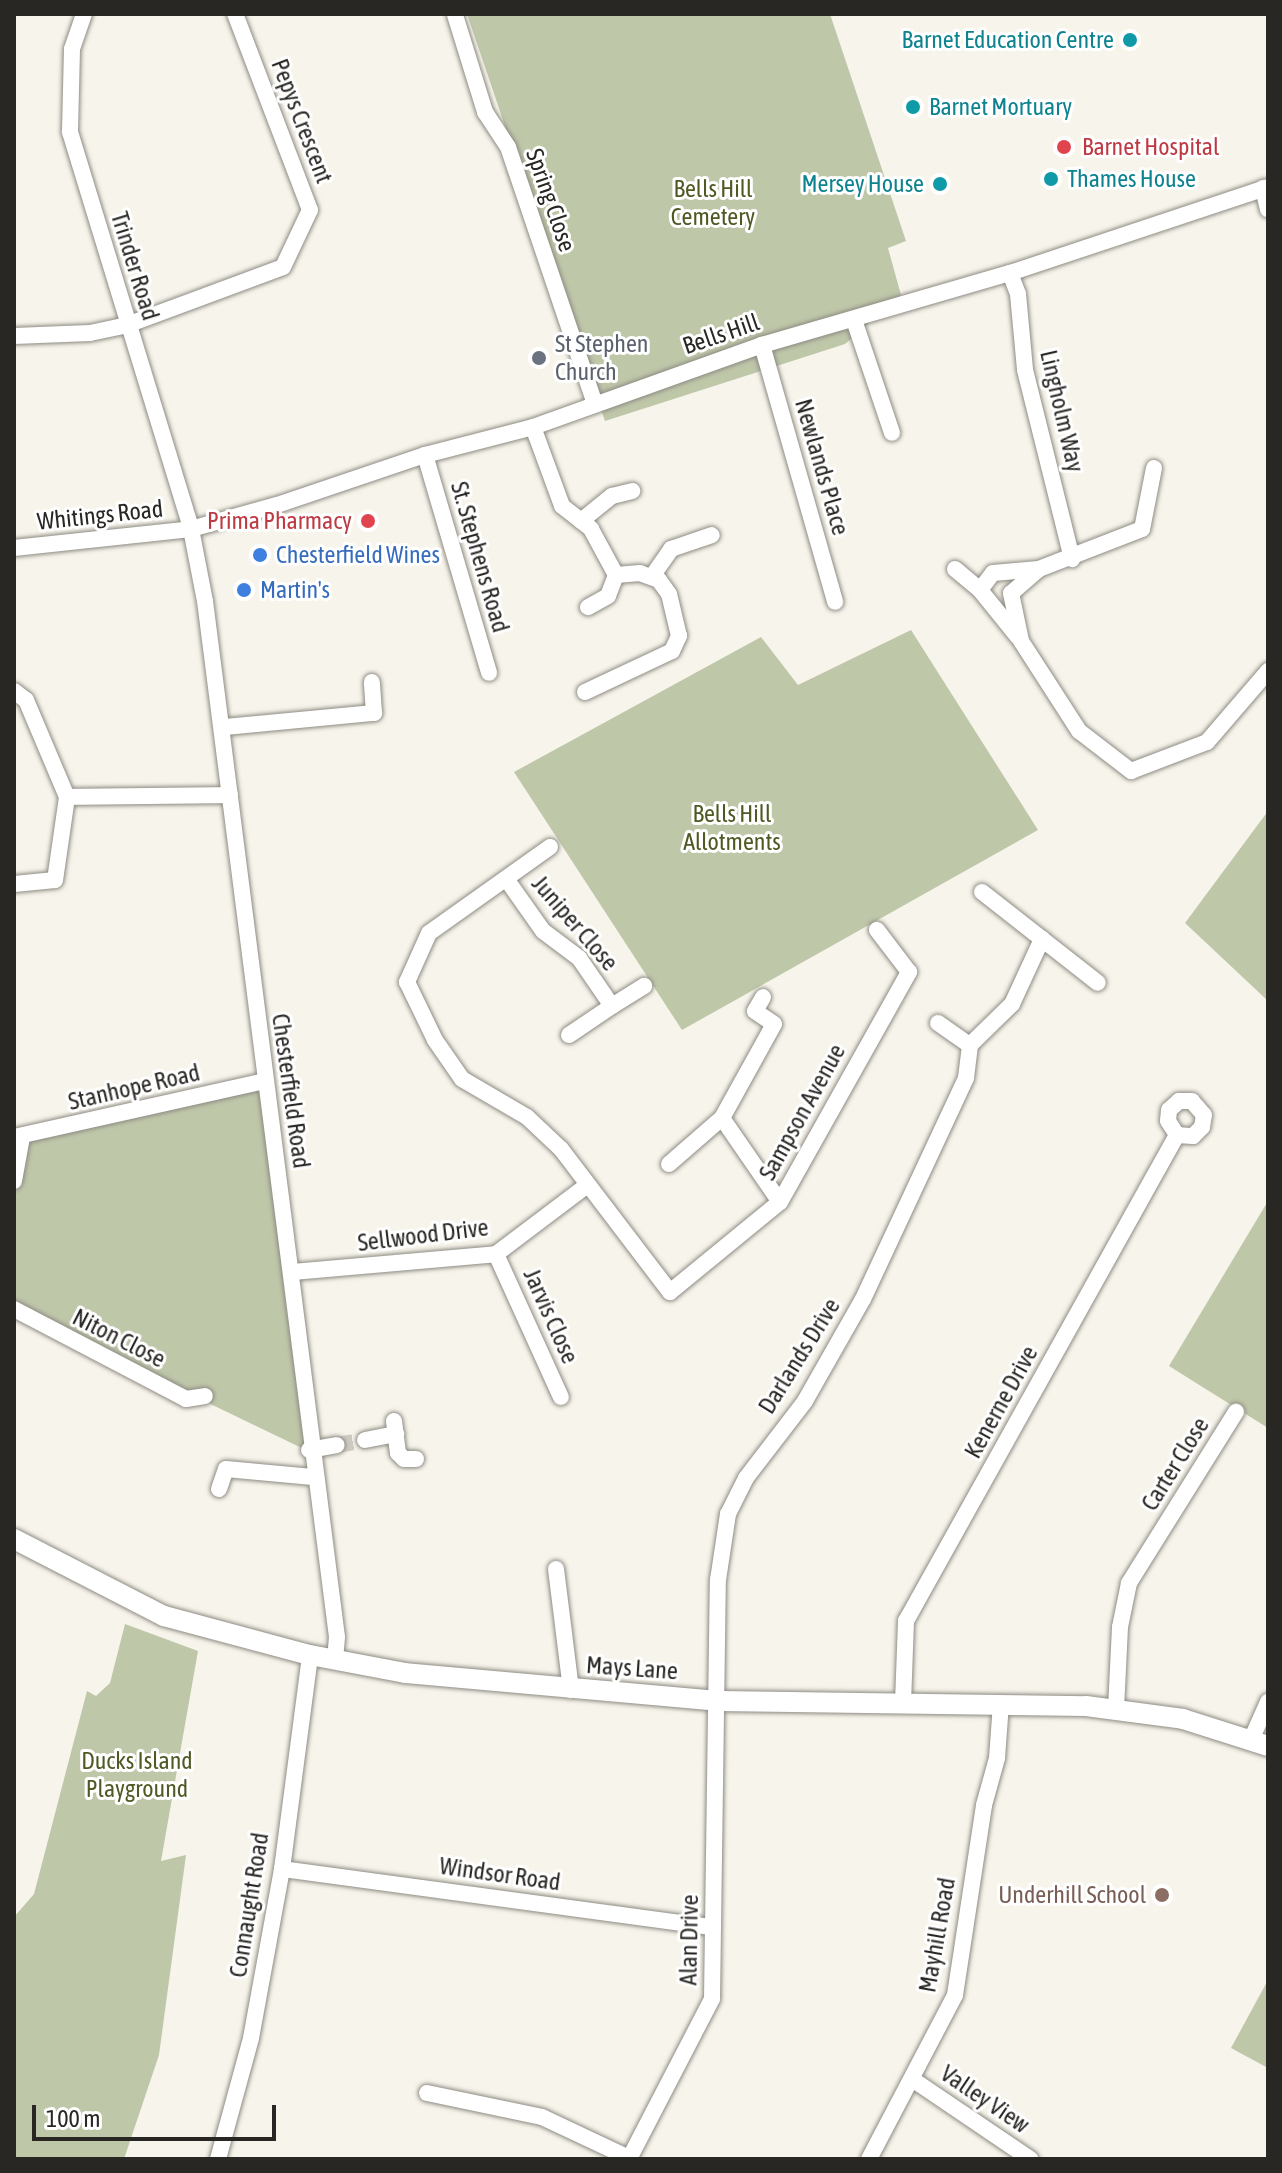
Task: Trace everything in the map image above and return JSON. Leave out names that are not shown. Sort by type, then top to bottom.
[{"type":"street","name":"Trinder Road","points":[[84,14],[72,49],[70,132],[191,529]]},
{"type":"street","name":"Pepys Crescent","points":[[14,336],[90,333],[127,325],[283,267],[310,210],[235,14]]},
{"type":"street","name":"Spring Close","points":[[455,15],[485,112],[508,147],[595,404]]},
{"type":"street","name":"Bells Hill","points":[[191,529],[425,455],[533,427],[762,345],[1010,273],[1266,188]]},
{"type":"street","points":[[1266,188],[1268,209]]},
{"type":"street","name":"Lingholm Way","points":[[1010,273],[1018,294],[1025,370],[1072,559]]},
{"type":"street","points":[[854,320],[892,433]]},
{"type":"street","name":"Newlands Place","points":[[762,345],[835,602]]},
{"type":"street","points":[[533,427],[562,506],[581,521],[616,575]]},
{"type":"street","name":"St. Stephens Road","points":[[425,455],[489,673]]},
{"type":"street","points":[[980,590],[993,573],[1039,569],[1072,559],[1142,529],[1154,468]]},
{"type":"street","points":[[581,521],[612,496],[632,491]]},
{"type":"street","name":"Whitings Road","points":[[14,548],[191,529]]},
{"type":"street","name":"Chesterfield Road","points":[[191,529],[225,727],[230,795],[265,1081],[292,1272],[309,1450],[337,1637],[335,1661]]},
{"type":"street","points":[[653,575],[671,549],[712,535]]},
{"type":"street","points":[[955,569],[980,590],[1021,641],[1079,731],[1131,771],[1207,742],[1268,671]]},
{"type":"street","points":[[1021,641],[1011,593],[1039,569]]},
{"type":"street","points":[[585,692],[672,651],[677,644],[679,627],[669,594],[653,575],[616,575]]},
{"type":"street","points":[[588,607],[608,596],[616,575]]},
{"type":"street","points":[[225,727],[374,713],[372,682]]},
{"type":"street","points":[[14,691],[26,700],[67,797],[55,880],[14,884]]},
{"type":"street","points":[[67,797],[230,795]]},
{"type":"street","points":[[550,847],[429,933],[407,982],[435,1040],[462,1079],[527,1117],[561,1149],[586,1186]]},
{"type":"street","name":"Juniper Close","points":[[507,880],[543,931],[579,958],[612,1006],[644,986]]},
{"type":"street","points":[[982,892],[1098,983]]},
{"type":"street","name":"Sampson Avenue","points":[[586,1186],[670,1292],[780,1202],[909,972],[877,930]]},
{"type":"street","points":[[938,1023],[970,1045],[1012,1004],[1042,939]]},
{"type":"street","points":[[669,1164],[722,1118],[774,1024],[755,1011],[763,997]]},
{"type":"street","points":[[569,1035],[612,1006]]},
{"type":"street","name":"Darlands Drive","points":[[719,1701],[718,1580],[728,1514],[746,1478],[805,1401],[863,1299],[966,1078],[970,1045]]},
{"type":"street","name":"Stanhope Road","points":[[18,1137],[265,1081]]},
{"type":"street","points":[[722,1118],[780,1202]]},
{"type":"street","name":"Kenerne Drive","points":[[903,1703],[906,1621],[1177,1135]]},
{"type":"street","points":[[14,1181],[18,1137]]},
{"type":"street","name":"Sellwood Drive","points":[[292,1272],[496,1254],[586,1186]]},
{"type":"street","name":"Jarvis Close","points":[[496,1254],[561,1397]]},
{"type":"street","name":"Niton Close","points":[[14,1309],[186,1399],[205,1396]]},
{"type":"street","name":"Carter Close","points":[[1116,1709],[1124,1597],[1154,1542],[1236,1412]]},
{"type":"street","points":[[365,1440],[395,1428],[398,1453],[404,1459],[416,1459]]},
{"type":"street","points":[[309,1450],[337,1445]]},
{"type":"street","points":[[219,1489],[226,1469],[313,1477]]},
{"type":"street","name":"Mays Lane","points":[[14,1539],[155,1613],[335,1661],[571,1690],[719,1701],[1001,1703],[1116,1709],[1183,1719],[1260,1743]]},
{"type":"street","points":[[556,1569],[571,1690]]},
{"type":"street","name":"Connaught Road","points":[[218,2159],[251,2038],[282,1869],[310,1655]]},
{"type":"street","name":"Alan Drive","points":[[629,2158],[712,1999],[711,1927],[719,1701]]},
{"type":"street","points":[[1260,1743],[1268,1702]]},
{"type":"street","name":"Mayhill Road","points":[[869,2159],[955,1995],[984,1805],[997,1758],[1001,1703]]},
{"type":"street","name":"Windsor Road","points":[[282,1869],[711,1927]]},
{"type":"street","name":"Valley View","points":[[912,2079],[1030,2159]]},
{"type":"street","points":[[427,2093],[542,2117],[629,2158]]},
{"type":"green space","name":"Bells Hill Cemetery","points":[[467,14],[830,14],[906,241],[888,248],[901,295],[845,344],[605,421]]},
{"type":"green space","name":"Bells Hill Allotments","points":[[911,630],[1038,830],[682,1030],[514,772],[761,637],[798,685]]},
{"type":"green space","points":[[1268,811],[1268,1001],[1185,923]]},
{"type":"green space","points":[[265,1081],[310,1452],[14,1309],[14,1160],[22,1137]]},
{"type":"green space","points":[[1268,1201],[1268,1428],[1169,1366]]},
{"type":"green space","name":"Ducks Island Playground","points":[[125,1624],[198,1651],[161,1861],[186,1855],[159,2055],[124,2159],[14,2159],[14,1917],[34,1894],[87,1691],[96,1696],[110,1683]]},
{"type":"green space","points":[[1268,1980],[1268,2068],[1231,2048]]},
{"type":"tunnel","points":[[337,1445],[365,1440]]},
{"type":"place","name":"Barnet Education Centre","points":[[1130,40]]},
{"type":"place","name":"Barnet Mortuary","points":[[913,107]]},
{"type":"place","name":"Barnet Hospital","points":[[1064,147]]},
{"type":"place","name":"Thames House","points":[[1051,179]]},
{"type":"place","name":"Mersey House","points":[[940,184]]},
{"type":"place","name":"St Stephen Church","points":[[539,358]]},
{"type":"place","name":"Prima Pharmacy","points":[[368,521]]},
{"type":"place","name":"Chesterfield Wines","points":[[260,555]]},
{"type":"place","name":"Martin's","points":[[244,590]]},
{"type":"place","name":"Underhill School","points":[[1162,1895]]}]
